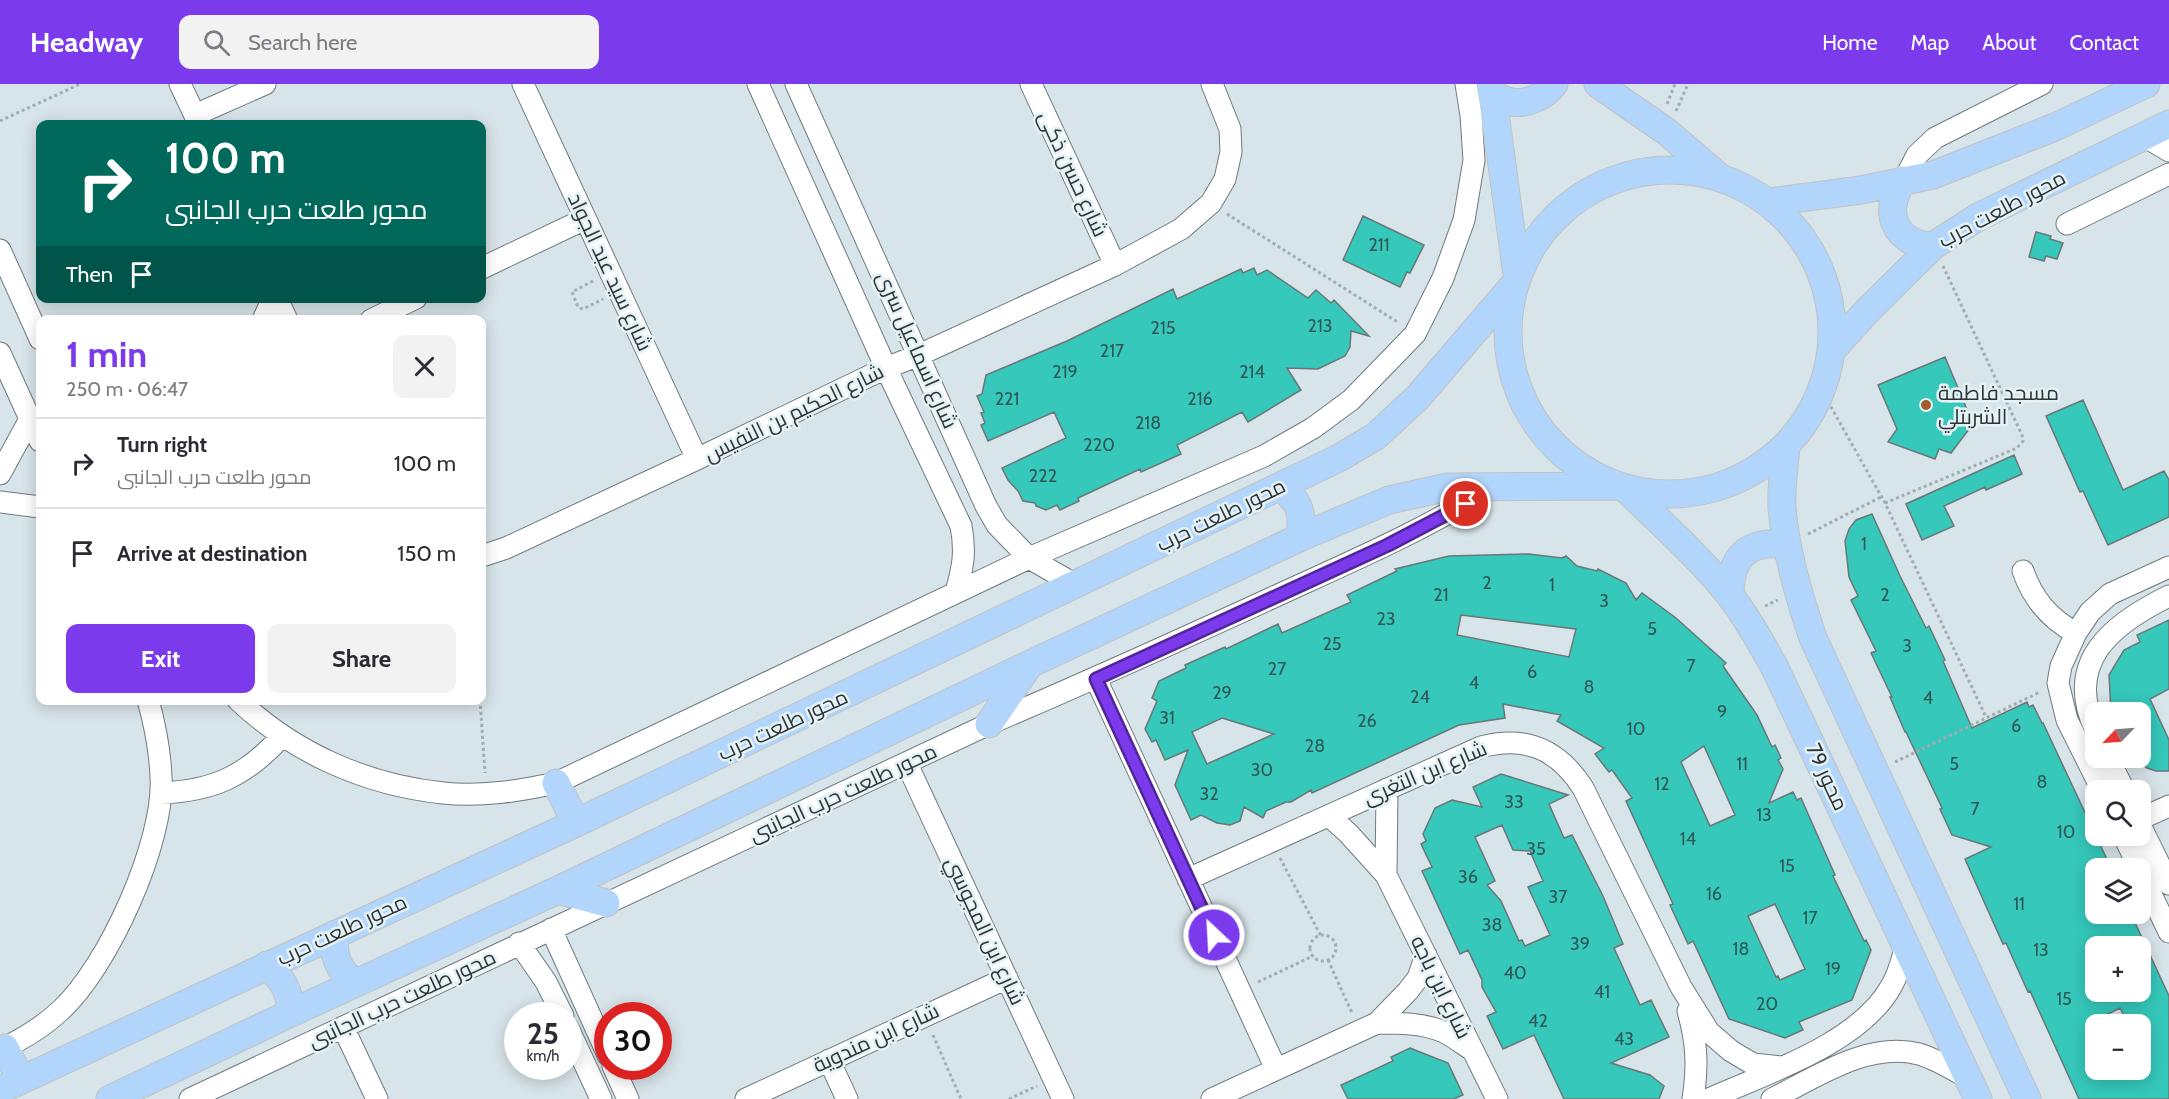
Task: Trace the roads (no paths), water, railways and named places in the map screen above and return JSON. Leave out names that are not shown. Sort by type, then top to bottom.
[{"type":"main road","points":[[1492,90],[1512,102],[1532,100],[1550,91],[1554,84]]},
{"type":"main road","points":[[1598,84],[1667,132],[1725,182]]},
{"type":"main road","points":[[1769,202],[1861,190],[1933,175],[1966,164],[2055,127],[2146,84]]},
{"type":"main road","points":[[1492,90],[1515,280],[1507,327],[1511,368],[1526,407],[1549,441],[1581,468],[1622,488]]},
{"type":"main road","name":"محور طلعت حرب","points":[[1832,351],[1867,311],[1933,246],[1978,217],[2169,124]]},
{"type":"main road","points":[[110,1099],[558,890],[1299,538],[1389,500],[1448,487],[1494,486],[1622,488],[1660,495],[1694,494],[1728,484],[1759,469],[1785,447],[1800,430],[1822,391],[1832,351],[1832,317],[1825,284],[1812,254],[1793,226],[1769,202],[1742,186],[1684,169],[1642,171],[1601,183],[1566,206],[1537,237],[1515,280]]},
{"type":"main road","points":[[1904,180],[1893,200],[1892,212],[1895,224],[1910,241],[1933,246]]},
{"type":"main road","name":"محور طلعت حرب","points":[[10,1085],[576,823],[1340,458],[1376,436],[1418,397],[1515,280]]},
{"type":"main road","points":[[1785,447],[1782,506],[1797,591],[1827,670],[2027,1099]]},
{"type":"main road","points":[[1279,487],[1297,502],[1302,514],[1303,526],[1299,538]]},
{"type":"main road","name":"محور 79","points":[[1622,488],[1703,565],[1737,606],[1775,669],[1973,1089]]},
{"type":"main road","points":[[1737,606],[1730,577],[1738,560],[1751,548],[1769,542],[1787,544]]},
{"type":"main road","points":[[989,724],[1030,664]]},
{"type":"main road","points":[[556,783],[576,823]]},
{"type":"main road","points":[[558,890],[606,903]]},
{"type":"main road","points":[[335,934],[335,957],[346,976],[355,984]]},
{"type":"main road","points":[[267,965],[283,982],[290,999],[291,1013]]},
{"type":"main road","points":[[2,1049],[10,1085]]},
{"type":"street","points":[[180,84],[197,120],[265,84]]},
{"type":"street","name":"شارع سيد عبد الجواد","points":[[523,84],[697,459]]},
{"type":"street","name":"شارع اسماعيل سرى","points":[[758,84],[886,368],[961,526],[965,546],[956,592]]},
{"type":"street","name":"شارع اسماعيل سرى","points":[[796,84],[986,506],[997,525],[1029,558],[1076,585]]},
{"type":"street","name":"شارع حسن ذكى","points":[[1031,84],[1115,265]]},
{"type":"street","name":"شارع الحكيم بن النفيس","points":[[486,555],[506,548],[886,368],[1115,265],[1180,229],[1211,203],[1225,179],[1232,152],[1230,129],[1212,84]]},
{"type":"street","points":[[243,705],[281,736],[331,764],[374,779],[444,793],[519,791],[556,783],[1029,558],[1264,456],[1313,428],[1351,400],[1415,334],[1443,278],[1464,220],[1474,160],[1466,84]]},
{"type":"street","points":[[1904,180],[1917,155],[1935,138],[2042,84]]},
{"type":"street","points":[[2144,136],[2169,151]]},
{"type":"street","points":[[2067,224],[2169,174]]},
{"type":"street","points":[[486,266],[585,219]]},
{"type":"street","points":[[0,250],[36,330]]},
{"type":"street","points":[[381,315],[406,303]]},
{"type":"street","points":[[0,353],[36,432]]},
{"type":"street","points":[[0,474],[30,419]]},
{"type":"street","name":"محور طلعت حرب الجانبى","points":[[190,1099],[989,724],[1096,679],[1388,545],[1452,513],[1494,486]]},
{"type":"street","points":[[0,502],[36,506]]},
{"type":"street","points":[[2097,780],[2067,720],[2058,683],[2061,666],[2076,633],[2090,612],[2110,594],[2169,567]]},
{"type":"street","points":[[2023,571],[2038,602],[2064,627],[2076,633]]},
{"type":"street","points":[[2087,702],[2085,682],[2098,647],[2121,625],[2169,596]]},
{"type":"street","points":[[1096,679],[1276,1069]]},
{"type":"street","points":[[2,1049],[35,1030],[62,1010],[99,961],[128,906],[154,839],[161,793],[155,725],[149,705]]},
{"type":"street","points":[[161,793],[195,790],[228,779],[248,768],[266,754],[281,736]]},
{"type":"street","name":"شارع ابن التغرى","points":[[1188,879],[1481,747],[1498,742],[1532,745],[1548,751],[1574,773],[1681,987],[1709,1032],[1731,1051],[1753,1064],[1780,1067]]},
{"type":"street","name":"شارع ابن المجوسي","points":[[907,764],[1063,1099]]},
{"type":"street","name":"شارع ابن باجه","points":[[1386,875],[1387,789]]},
{"type":"street","points":[[2151,814],[2169,806]]},
{"type":"street","name":"شارع ابن باجه","points":[[1329,816],[1348,833],[1386,875],[1497,1099]]},
{"type":"street","points":[[2150,846],[2169,884]]},
{"type":"street","points":[[2151,894],[2169,932]]},
{"type":"street","points":[[551,929],[594,1023]]},
{"type":"street","points":[[519,943],[546,982],[556,1002]]},
{"type":"street","points":[[1709,1099],[1833,1042],[1878,1006],[1892,985],[1906,946]]},
{"type":"street","points":[[1369,1027],[1408,991],[1418,978],[1426,955]]},
{"type":"street","name":"شارع ابن مندوية","points":[[746,1099],[1006,978]]},
{"type":"street","name":"شارع ابن التغرى","points":[[1681,987],[1696,1038],[1697,1068],[1693,1099]]},
{"type":"street","points":[[1212,1099],[1369,1027],[1404,1023],[1424,1026],[1443,1032],[1473,1050]]},
{"type":"street","points":[[343,1027],[377,1099]]},
{"type":"street","points":[[1833,1042],[1843,1064]]},
{"type":"street","points":[[1772,1099],[1843,1064],[1864,1056],[1887,1052],[1918,1054],[1938,1061],[1973,1089]]},
{"type":"street","points":[[582,1057],[602,1099]]},
{"type":"street","points":[[829,1060],[847,1099]]},
{"type":"street","points":[[619,1080],[628,1099]]},
{"type":"place","name":"مسجد فاطمة الشربتلي","points":[[1926,405]]}]
